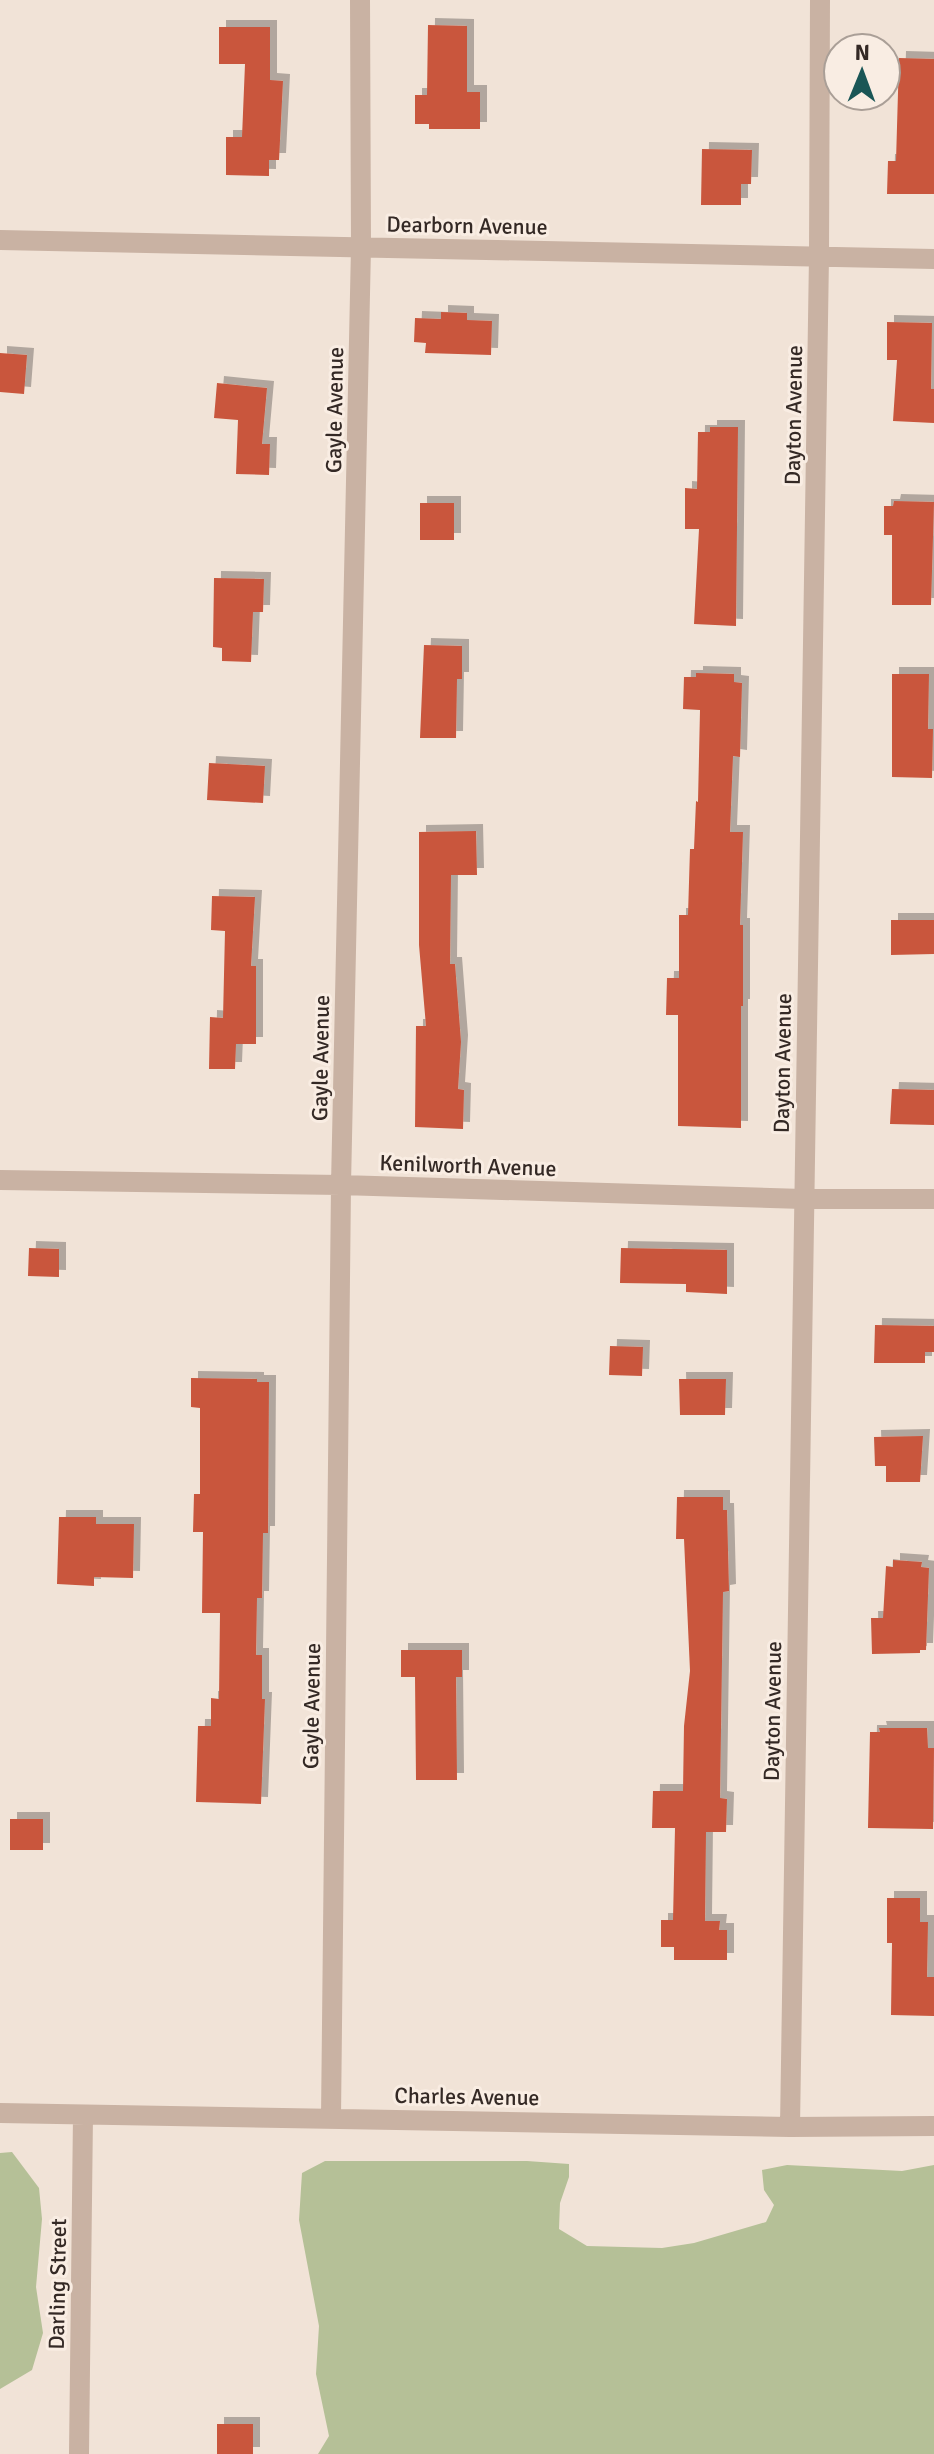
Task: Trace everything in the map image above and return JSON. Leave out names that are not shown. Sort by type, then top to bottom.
[{"type":"street","name":"Gayle Avenue","points":[[331,2118],[341,1185],[361,247],[360,0]]},
{"type":"street","name":"Dayton Avenue","points":[[790,2127],[819,256],[820,0]]},
{"type":"street","name":"Dearborn Avenue","points":[[0,240],[934,259]]},
{"type":"street","name":"Kenilworth Avenue","points":[[0,1180],[341,1185],[803,1199],[934,1199]]},
{"type":"street","name":"Charles Avenue","points":[[0,2113],[790,2127],[934,2126]]},
{"type":"street","name":"Darling Street","points":[[79,2454],[83,2115]]},
{"type":"green space","points":[[12,2152],[39,2188],[42,2219],[36,2287],[43,2333],[32,2370],[0,2389],[0,2153]]},
{"type":"green space","points":[[325,2161],[527,2161],[569,2164],[569,2177],[560,2203],[559,2229],[587,2246],[662,2248],[694,2243],[766,2222],[774,2205],[764,2190],[762,2170],[787,2165],[902,2171],[934,2165],[934,2454],[318,2454],[329,2436],[316,2374],[319,2326],[299,2220],[302,2173]]},
{"type":"building","points":[[428,25],[467,26],[467,92],[480,92],[480,129],[429,129],[429,124],[415,124],[415,95],[427,95]]},
{"type":"building","points":[[219,27],[270,27],[270,80],[283,81],[279,160],[269,160],[269,176],[226,175],[226,137],[242,137],[245,64],[219,64]]},
{"type":"building","points":[[902,58],[934,59],[934,194],[887,194],[888,161],[896,161],[897,112],[902,112]]},
{"type":"building","points":[[702,149],[752,150],[751,184],[741,184],[741,205],[701,205]]},
{"type":"building","points":[[441,312],[467,313],[467,320],[492,321],[491,355],[425,353],[426,343],[414,342],[415,318],[441,319]]},
{"type":"building","points":[[887,322],[932,323],[934,423],[893,421],[897,360],[887,360]]},
{"type":"building","points":[[0,353],[27,355],[24,394],[0,392]]},
{"type":"building","points":[[217,383],[267,388],[262,444],[270,444],[269,475],[236,474],[238,420],[214,418]]},
{"type":"building","points":[[710,427],[738,427],[736,626],[694,624],[699,529],[685,529],[685,488],[697,489],[698,432],[710,432]]},
{"type":"building","points":[[894,501],[934,502],[931,605],[892,605],[892,535],[884,535],[884,506],[893,506]]},
{"type":"building","points":[[420,503],[454,503],[454,540],[420,540]]},
{"type":"building","points":[[214,578],[264,579],[263,612],[253,612],[251,662],[222,661],[222,648],[213,647]]},
{"type":"building","points":[[424,645],[462,646],[462,679],[457,679],[456,738],[420,738]]},
{"type":"building","points":[[696,673],[734,674],[734,682],[742,683],[740,757],[733,756],[730,832],[743,832],[741,1128],[678,1126],[678,1015],[666,1015],[667,978],[679,978],[679,915],[688,915],[690,849],[694,849],[700,710],[683,709],[684,677],[696,677]]},
{"type":"building","points":[[892,674],[929,674],[928,729],[933,729],[932,778],[892,777]]},
{"type":"building","points":[[209,763],[265,766],[263,803],[207,800]]},
{"type":"building","points":[[476,831],[477,875],[451,875],[450,964],[455,964],[461,1042],[458,1089],[464,1090],[463,1129],[415,1127],[416,1026],[426,1026],[419,945],[419,832]]},
{"type":"building","points":[[212,896],[255,897],[251,966],[256,966],[256,1044],[236,1044],[235,1069],[209,1069],[210,1017],[223,1018],[225,931],[211,930]]},
{"type":"building","points":[[891,920],[934,920],[934,954],[891,955]]},
{"type":"building","points":[[892,1089],[934,1090],[934,1125],[890,1124]]},
{"type":"building","points":[[29,1248],[59,1249],[59,1277],[28,1276]]},
{"type":"building","points":[[621,1248],[727,1250],[727,1294],[686,1292],[686,1284],[620,1283]]},
{"type":"building","points":[[875,1325],[934,1326],[934,1352],[925,1352],[925,1363],[874,1363]]},
{"type":"building","points":[[610,1346],[643,1347],[642,1376],[609,1375]]},
{"type":"building","points":[[191,1378],[269,1382],[268,1533],[263,1533],[262,1598],[257,1598],[256,1655],[262,1655],[262,1699],[265,1699],[261,1804],[196,1802],[198,1726],[211,1726],[211,1698],[219,1699],[220,1613],[202,1613],[203,1532],[193,1532],[194,1494],[200,1494],[200,1408],[191,1407]]},
{"type":"building","points":[[679,1379],[726,1379],[725,1415],[680,1415]]},
{"type":"building","points":[[923,1436],[920,1482],[886,1482],[886,1466],[875,1466],[874,1437]]},
{"type":"building","points":[[677,1497],[723,1497],[723,1510],[727,1510],[729,1591],[723,1592],[720,1798],[727,1799],[726,1832],[706,1832],[705,1921],[720,1921],[719,1930],[727,1930],[727,1960],[674,1960],[674,1947],[661,1947],[661,1920],[673,1920],[675,1828],[652,1828],[653,1791],[683,1791],[684,1726],[690,1671],[684,1539],[676,1539]]},
{"type":"building","points":[[59,1517],[96,1517],[96,1524],[134,1524],[133,1578],[94,1577],[94,1586],[57,1584]]},
{"type":"building","points":[[893,1560],[922,1562],[921,1567],[929,1568],[926,1650],[920,1650],[920,1653],[872,1654],[871,1618],[883,1618],[886,1566],[893,1567]]},
{"type":"building","points":[[401,1650],[462,1650],[462,1677],[456,1677],[457,1780],[416,1780],[415,1677],[401,1677]]},
{"type":"building","points":[[879,1728],[927,1728],[928,1748],[934,1748],[933,1829],[868,1828],[870,1732],[880,1732]]},
{"type":"building","points":[[10,1819],[43,1819],[43,1850],[10,1850]]},
{"type":"building","points":[[887,1898],[920,1898],[920,1922],[928,1922],[927,1977],[934,1977],[934,2016],[891,2015],[892,1943],[887,1943]]},
{"type":"building","points":[[217,2424],[253,2424],[253,2454],[217,2454]]}]
